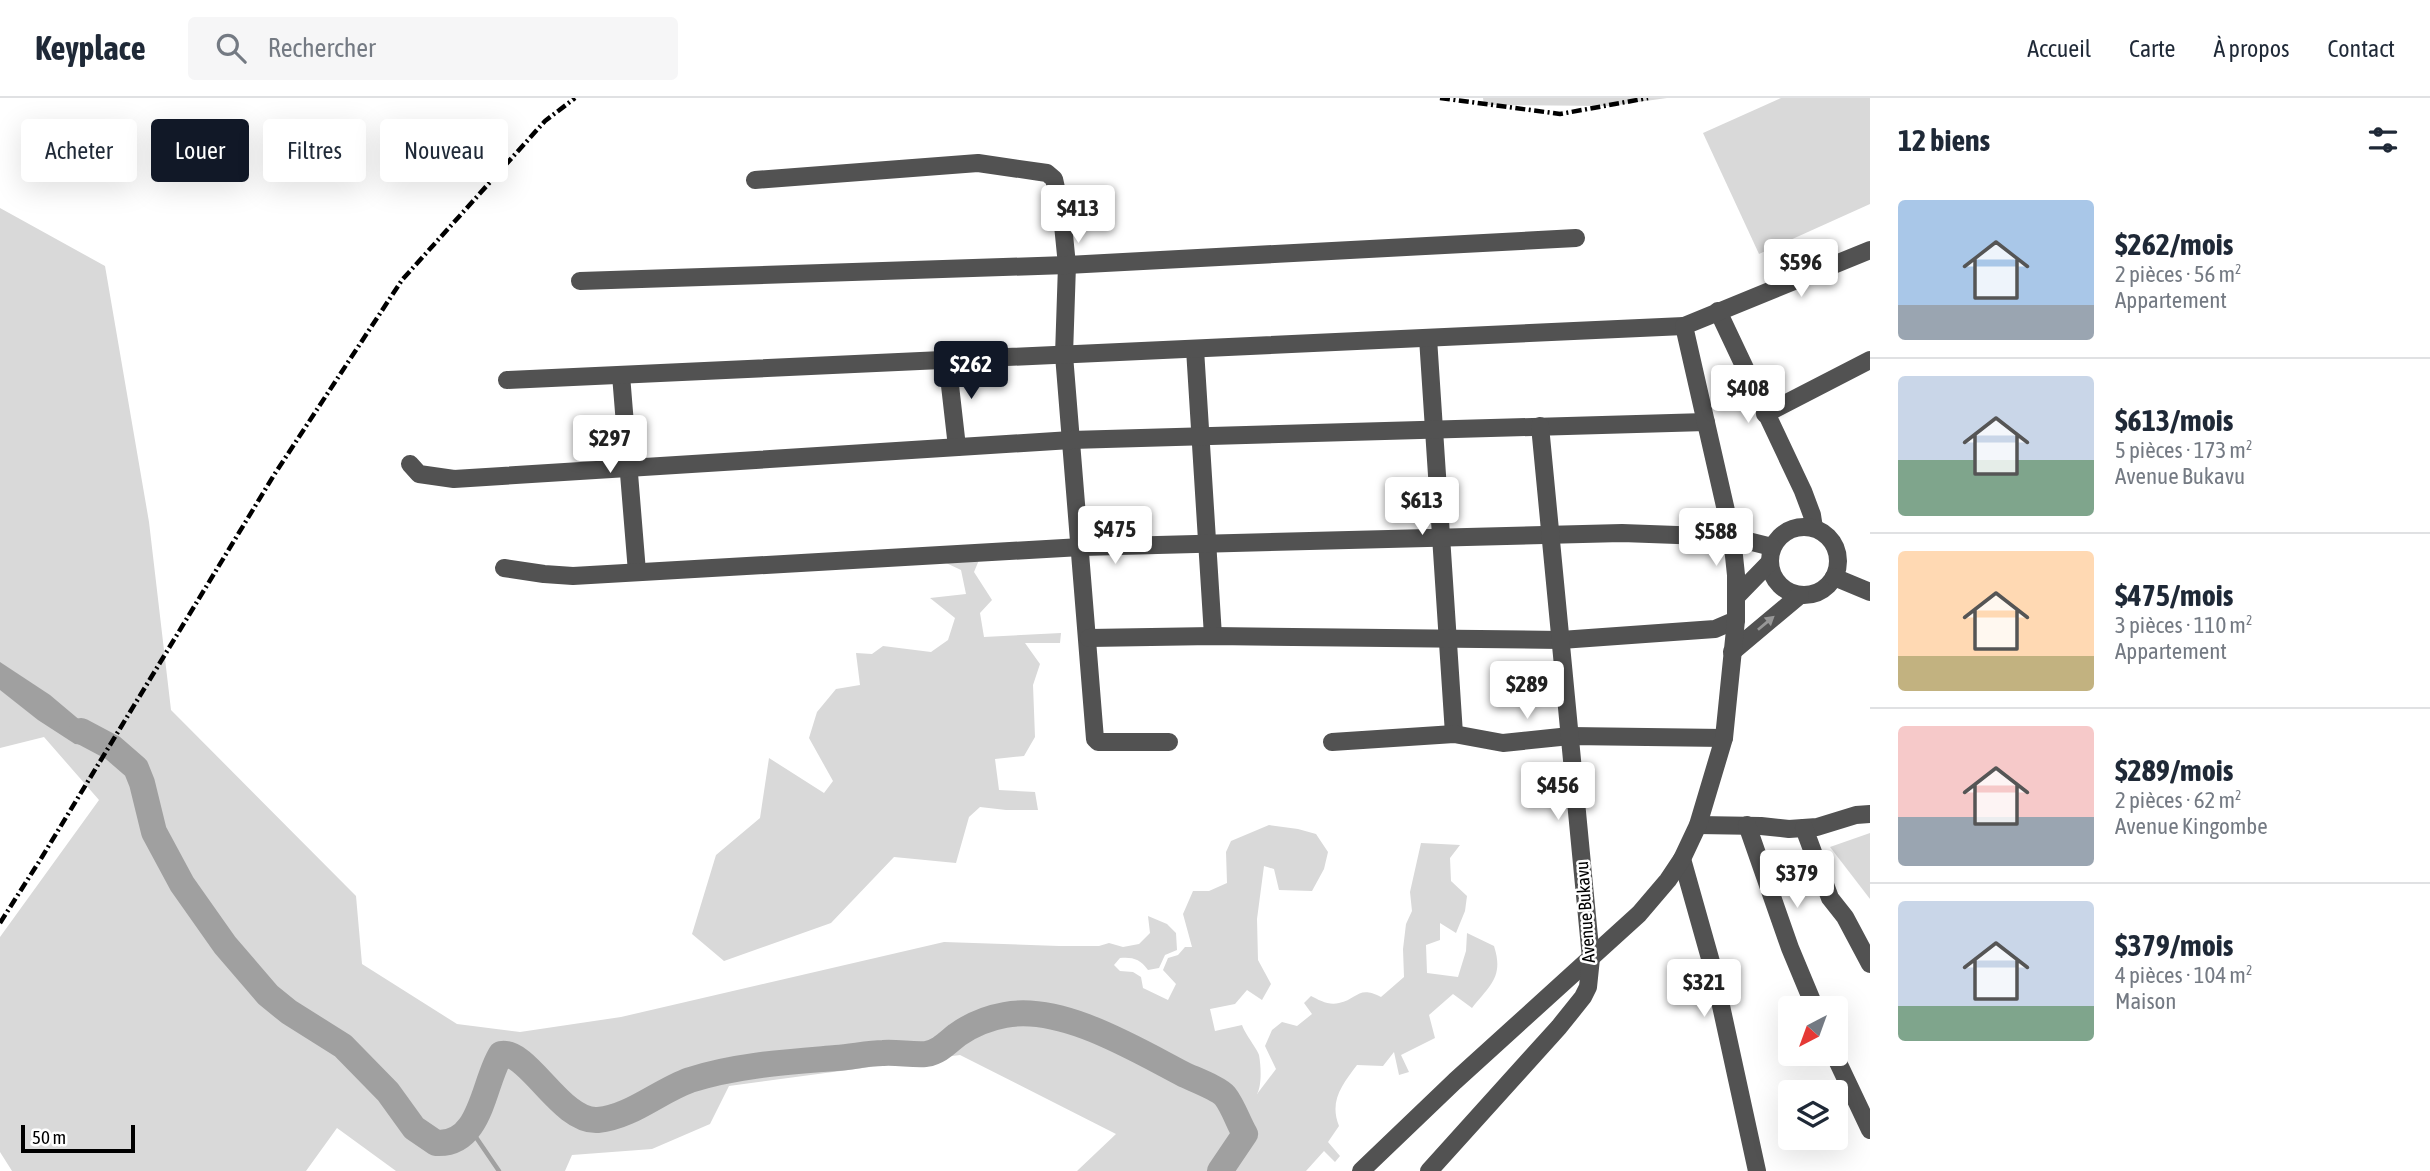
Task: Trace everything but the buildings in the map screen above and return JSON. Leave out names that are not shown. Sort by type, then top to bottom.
[{"type":"street","points":[[755,180],[978,163],[1047,173],[1054,179],[1062,215],[1067,265],[1064,355],[1096,741],[1170,741]]},
{"type":"street","points":[[580,281],[1067,265],[1576,238]]},
{"type":"street","points":[[507,380],[1684,326],[1870,250]]},
{"type":"street","points":[[1718,311],[1808,504],[1814,528]]},
{"type":"street","points":[[1361,1171],[1455,1081],[1639,914],[1682,859],[1698,825],[1724,738],[1736,597],[1732,537],[1684,326]]},
{"type":"street","points":[[1428,338],[1454,734]]},
{"type":"street","points":[[1195,349],[1213,636]]},
{"type":"street","points":[[947,359],[957,447]]},
{"type":"street","points":[[1765,414],[1870,360]]},
{"type":"street","points":[[621,375],[637,572]]},
{"type":"street","points":[[410,464],[419,474],[454,479],[1071,440],[1706,422]]},
{"type":"street","name":"Avenue Bukavu","points":[[1429,1171],[1559,1027],[1583,997],[1588,986],[1591,958],[1540,426]]},
{"type":"street","points":[[1797,527],[1814,528],[1828,537],[1835,547],[1838,565],[1834,577],[1824,589],[1816,593],[1792,594],[1779,585],[1771,571],[1771,555],[1776,540],[1797,527]]},
{"type":"street","points":[[503,568],[573,576],[1081,547],[1622,533],[1732,537],[1771,555]]},
{"type":"street","points":[[1736,597],[1771,555]]},
{"type":"street","points":[[1834,577],[1870,592]]},
{"type":"street","points":[[1732,652],[1800,595]]},
{"type":"street","points":[[1089,638],[1213,636],[1560,640],[1715,629],[1736,620]]},
{"type":"street","points":[[1332,742],[1454,734],[1503,743],[1570,736],[1724,738]]},
{"type":"street","points":[[1698,825],[1747,825],[1789,829],[1835,823],[1870,814]]},
{"type":"street","points":[[1747,825],[1790,948],[1810,996]]},
{"type":"street","points":[[1804,828],[1830,898],[1845,917],[1870,964]]},
{"type":"street","points":[[1682,859],[1713,969],[1757,1171]]},
{"type":"street","points":[[1840,1066],[1870,1130]]},
{"type":"shaded area","points":[[1483,98],[1667,98],[1610,106],[1484,105]]},
{"type":"shaded area","points":[[1781,98],[1870,98],[1870,204],[1759,254],[1703,133]]},
{"type":"shaded area","points":[[0,208],[105,266],[149,522],[171,710],[356,896],[362,964],[457,1024],[520,1032],[621,1017],[944,942],[1059,946],[1099,946],[1109,943],[1123,947],[1139,944],[1150,933],[1148,916],[1167,924],[1176,933],[1177,950],[1165,955],[1159,968],[1148,970],[1139,961],[1129,958],[1120,958],[1114,965],[1120,971],[1133,972],[1141,977],[1143,988],[1168,1000],[1176,984],[1163,970],[1168,958],[1178,955],[1185,947],[1192,947],[1183,914],[1193,891],[1209,891],[1227,883],[1226,852],[1231,841],[1269,825],[1316,834],[1328,852],[1324,869],[1312,891],[1279,890],[1274,869],[1264,866],[1257,919],[1258,960],[1271,984],[1262,1000],[1247,990],[1235,1004],[1210,1009],[1215,1031],[1242,1025],[1258,1053],[1261,1075],[1257,1094],[1276,1069],[1265,1046],[1272,1030],[1282,1022],[1297,1026],[1312,1014],[1304,1003],[1311,996],[1332,1004],[1367,992],[1381,997],[1404,977],[1406,924],[1412,911],[1410,892],[1421,843],[1460,845],[1450,858],[1451,881],[1467,896],[1465,911],[1456,933],[1440,923],[1440,940],[1426,945],[1427,973],[1458,977],[1466,951],[1467,933],[1494,946],[1497,966],[1490,986],[1472,1008],[1453,994],[1429,1015],[1435,1038],[1401,1055],[1409,1072],[1399,1075],[1394,1052],[1383,1066],[1357,1065],[1346,1079],[1336,1101],[1339,1126],[1328,1142],[1340,1156],[1335,1162],[1324,1151],[1306,1171],[1077,1171],[1116,1134],[960,1055],[729,1086],[710,1124],[652,1149],[572,1155],[565,1171],[396,1171],[337,1128],[306,1171],[12,1171],[0,1152],[0,937],[99,800],[44,737],[0,748]]},
{"type":"shaded area","points":[[979,560],[974,572],[992,600],[980,613],[984,637],[1061,633],[1060,643],[1025,643],[1040,664],[1033,685],[1035,737],[1024,756],[995,759],[999,790],[1035,792],[1038,810],[980,807],[969,817],[956,863],[894,857],[831,923],[724,961],[692,934],[716,855],[760,818],[769,758],[824,793],[833,781],[809,738],[817,712],[836,689],[860,685],[856,653],[872,654],[883,646],[931,652],[948,640],[955,618],[930,598],[966,594],[961,570],[944,562]]},
{"type":"shaded area","points":[[0,662],[50,695],[113,748],[75,744],[38,720],[0,690]]},
{"type":"shaded area","points":[[1870,833],[1870,899],[1830,847]]},
{"type":"waterway","points":[[81,731],[113,748],[136,768],[154,832],[182,884],[225,945],[268,995],[289,1012],[343,1046],[388,1092],[414,1128],[436,1143],[451,1141],[463,1134],[472,1124],[501,1054],[511,1056],[522,1063],[571,1110],[584,1118],[598,1120],[622,1114],[678,1085],[708,1075],[762,1065],[872,1054],[926,1054],[939,1049],[962,1031],[980,1022],[1005,1015],[1027,1013],[1050,1016],[1097,1031],[1222,1093],[1231,1104],[1245,1134],[1220,1171]]},
{"type":"waterway","points":[[469,1127],[499,1171]]},
{"type":"railway","points":[[0,923],[274,475],[402,280],[545,121],[575,98]]},
{"type":"railway","points":[[1440,98],[1560,114],[1648,98]]}]
